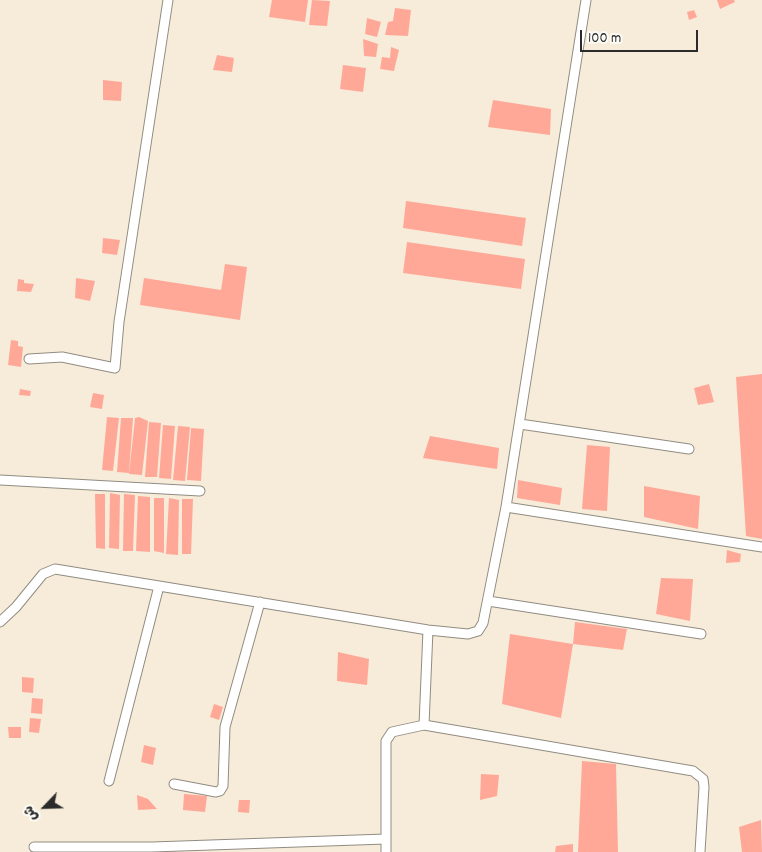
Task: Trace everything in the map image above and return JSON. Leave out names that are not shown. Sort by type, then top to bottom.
[{"type":"street","points":[[28,358],[62,357],[116,368],[119,322],[168,0]]},
{"type":"street","points":[[0,622],[16,607],[42,574],[51,570],[428,630],[474,634],[483,623],[506,508],[586,0]]},
{"type":"street","points":[[520,424],[689,449]]},
{"type":"street","points":[[0,480],[200,491]]},
{"type":"street","points":[[506,508],[762,547]]},
{"type":"street","points":[[109,781],[159,586]]},
{"type":"street","points":[[488,601],[700,634]]},
{"type":"street","points":[[174,784],[216,792],[223,786],[225,727],[260,602]]},
{"type":"street","points":[[424,725],[428,630]]},
{"type":"street","points":[[386,852],[388,735],[399,729],[424,725],[693,771],[703,779],[704,787],[700,852]]},
{"type":"street","points":[[34,847],[68,849],[206,849],[386,839]]},
{"type":"building","points":[[272,0],[308,0],[305,22],[269,17]]},
{"type":"building","points":[[312,0],[330,1],[327,26],[309,25]]},
{"type":"building","points":[[717,0],[734,0],[735,2],[720,9]]},
{"type":"building","points":[[395,8],[411,10],[408,36],[385,35],[388,22],[393,21]]},
{"type":"building","points":[[694,10],[697,17],[689,20],[687,12]]},
{"type":"building","points":[[367,18],[381,22],[377,37],[365,34]]},
{"type":"building","points":[[363,39],[378,44],[376,57],[364,56]]},
{"type":"building","points":[[391,47],[399,50],[394,71],[380,69],[382,57],[390,58]]},
{"type":"building","points":[[217,55],[234,58],[232,72],[213,70]]},
{"type":"building","points":[[343,65],[366,68],[363,92],[340,89]]},
{"type":"building","points":[[103,80],[122,82],[121,101],[103,100]]},
{"type":"building","points":[[493,100],[551,109],[550,135],[488,127]]},
{"type":"building","points":[[406,201],[526,218],[522,246],[403,228]]},
{"type":"building","points":[[103,238],[120,240],[117,255],[102,253]]},
{"type":"building","points":[[407,242],[525,259],[521,289],[403,273]]},
{"type":"building","points":[[225,264],[247,267],[240,320],[140,305],[144,278],[221,290]]},
{"type":"building","points":[[76,278],[95,281],[90,301],[75,298]]},
{"type":"building","points":[[18,279],[24,280],[24,283],[34,284],[31,292],[17,291]]},
{"type":"building","points":[[11,340],[18,341],[18,346],[23,347],[21,367],[8,365]]},
{"type":"building","points":[[762,374],[762,539],[746,536],[736,377]]},
{"type":"building","points":[[709,384],[714,402],[698,405],[694,388]]},
{"type":"building","points":[[20,389],[31,391],[30,396],[19,395]]},
{"type":"building","points":[[93,393],[104,395],[102,409],[90,407]]},
{"type":"building","points":[[107,417],[119,418],[113,471],[102,470]]},
{"type":"building","points":[[139,417],[148,421],[142,475],[129,474],[135,418]]},
{"type":"building","points":[[121,418],[133,418],[129,473],[117,472]]},
{"type":"building","points":[[149,422],[161,423],[157,477],[145,477]]},
{"type":"building","points":[[163,425],[175,426],[171,479],[159,478]]},
{"type":"building","points":[[178,426],[190,427],[185,481],[173,480]]},
{"type":"building","points":[[191,428],[204,429],[201,481],[187,480]]},
{"type":"building","points":[[430,436],[499,448],[497,469],[423,458]]},
{"type":"building","points":[[587,445],[610,447],[607,511],[582,509]]},
{"type":"building","points":[[518,480],[562,488],[560,505],[517,498]]},
{"type":"building","points":[[644,486],[700,496],[698,529],[644,517]]},
{"type":"building","points":[[110,493],[120,495],[119,549],[109,548]]},
{"type":"building","points":[[95,494],[105,494],[105,549],[96,548]]},
{"type":"building","points":[[124,494],[135,495],[133,551],[123,551]]},
{"type":"building","points":[[138,496],[150,497],[150,552],[136,551]]},
{"type":"building","points":[[154,498],[164,498],[164,553],[154,551]]},
{"type":"building","points":[[169,498],[179,500],[178,555],[166,554]]},
{"type":"building","points":[[182,499],[193,499],[191,554],[182,554]]},
{"type":"building","points":[[727,550],[741,554],[740,562],[726,563]]},
{"type":"building","points":[[661,578],[693,579],[690,621],[656,614]]},
{"type":"building","points":[[575,622],[627,629],[623,650],[573,644]]},
{"type":"building","points":[[510,634],[573,644],[561,718],[502,704]]},
{"type":"building","points":[[338,652],[369,659],[367,685],[337,681]]},
{"type":"building","points":[[22,677],[34,678],[33,693],[22,692]]},
{"type":"building","points":[[32,698],[43,699],[42,714],[31,713]]},
{"type":"building","points":[[214,704],[223,707],[219,720],[210,717]]},
{"type":"building","points":[[30,718],[41,719],[39,733],[29,732]]},
{"type":"building","points":[[8,727],[21,727],[21,738],[9,738]]},
{"type":"building","points":[[144,745],[156,748],[153,765],[141,762]]},
{"type":"building","points":[[582,761],[616,764],[618,852],[578,852]]},
{"type":"building","points":[[481,774],[499,775],[497,796],[480,800]]},
{"type":"building","points":[[184,794],[207,796],[205,812],[183,810]]},
{"type":"building","points":[[137,795],[148,799],[157,809],[138,810]]},
{"type":"building","points":[[239,800],[250,800],[249,813],[238,812]]},
{"type":"building","points":[[761,820],[762,852],[742,852],[739,827]]},
{"type":"building","points":[[573,844],[573,852],[555,852],[556,846]]}]
